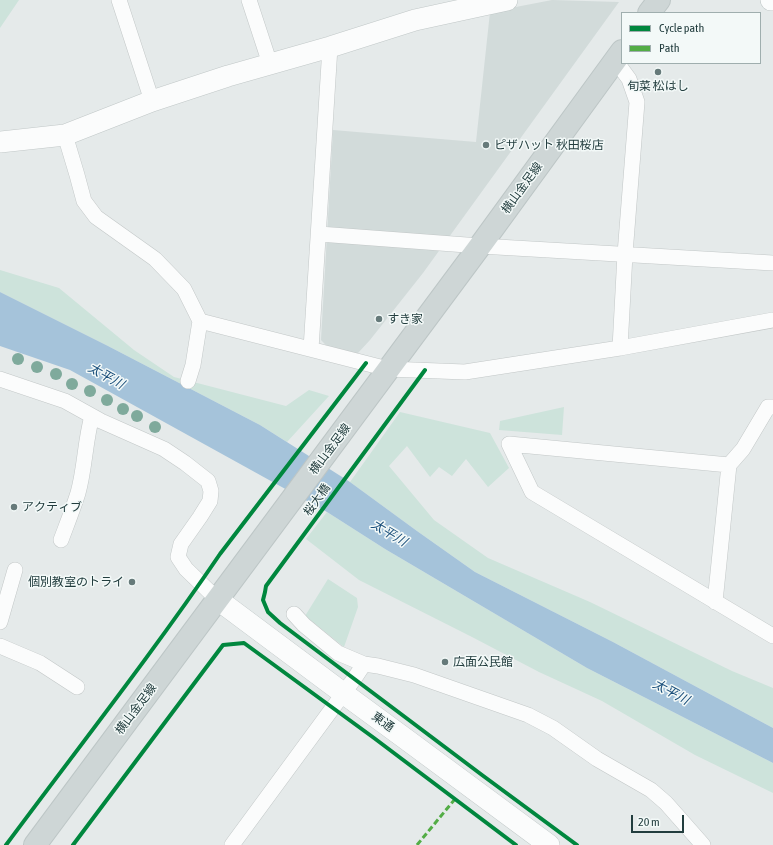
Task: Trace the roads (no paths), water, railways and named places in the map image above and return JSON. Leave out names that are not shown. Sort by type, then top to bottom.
[{"type":"main road","points":[[650,12],[659,0]]},
{"type":"main road","name":"横山金足線","points":[[35,845],[217,599],[244,565],[619,56]]},
{"type":"street","points":[[118,0],[152,101]]},
{"type":"street","points":[[249,0],[270,64]]},
{"type":"street","points":[[0,142],[65,135],[152,101],[228,76],[330,47],[415,20],[507,0]]},
{"type":"street","points":[[311,349],[330,47]]},
{"type":"street","points":[[620,348],[625,254],[637,102],[622,64]]},
{"type":"street","points":[[65,135],[84,201],[96,217],[155,259],[184,289],[200,321],[193,364],[188,381]]},
{"type":"street","points":[[319,234],[480,246],[773,263]]},
{"type":"street","points":[[200,321],[388,369],[465,372],[620,348],[773,320]]},
{"type":"street","points":[[0,379],[65,401],[101,421],[164,449],[208,481],[211,491],[210,502],[181,544],[178,557],[186,569],[217,599]]},
{"type":"street","points":[[715,602],[729,465],[743,449],[768,407],[773,407]]},
{"type":"street","points":[[61,540],[78,493],[92,416]]},
{"type":"street","points":[[729,465],[509,444],[532,492],[773,636]]},
{"type":"street","points":[[0,622],[15,570]]},
{"type":"street","name":"東通","points":[[217,599],[549,845]]},
{"type":"street","points":[[294,614],[304,625],[338,653],[364,664],[414,675],[528,715],[553,728],[597,759],[650,790],[666,803],[703,845]]},
{"type":"street","points":[[0,646],[40,663],[77,687]]},
{"type":"street","points":[[232,845],[364,664]]},
{"type":"water","name":"太平川","points":[[0,292],[260,425],[350,482],[475,572],[613,642],[773,728],[773,763],[587,668],[385,549],[327,512],[70,370],[0,346]]},
{"type":"place","name":"旬菜 松はし","points":[[658,72]]},
{"type":"place","name":"ピザハット 秋田桜店","points":[[486,145]]},
{"type":"place","name":"すき家","points":[[379,319]]},
{"type":"place","name":"アクティブ","points":[[14,507]]},
{"type":"place","name":"個別教室のトライ","points":[[132,582]]},
{"type":"place","name":"広面公民館","points":[[445,662]]}]
